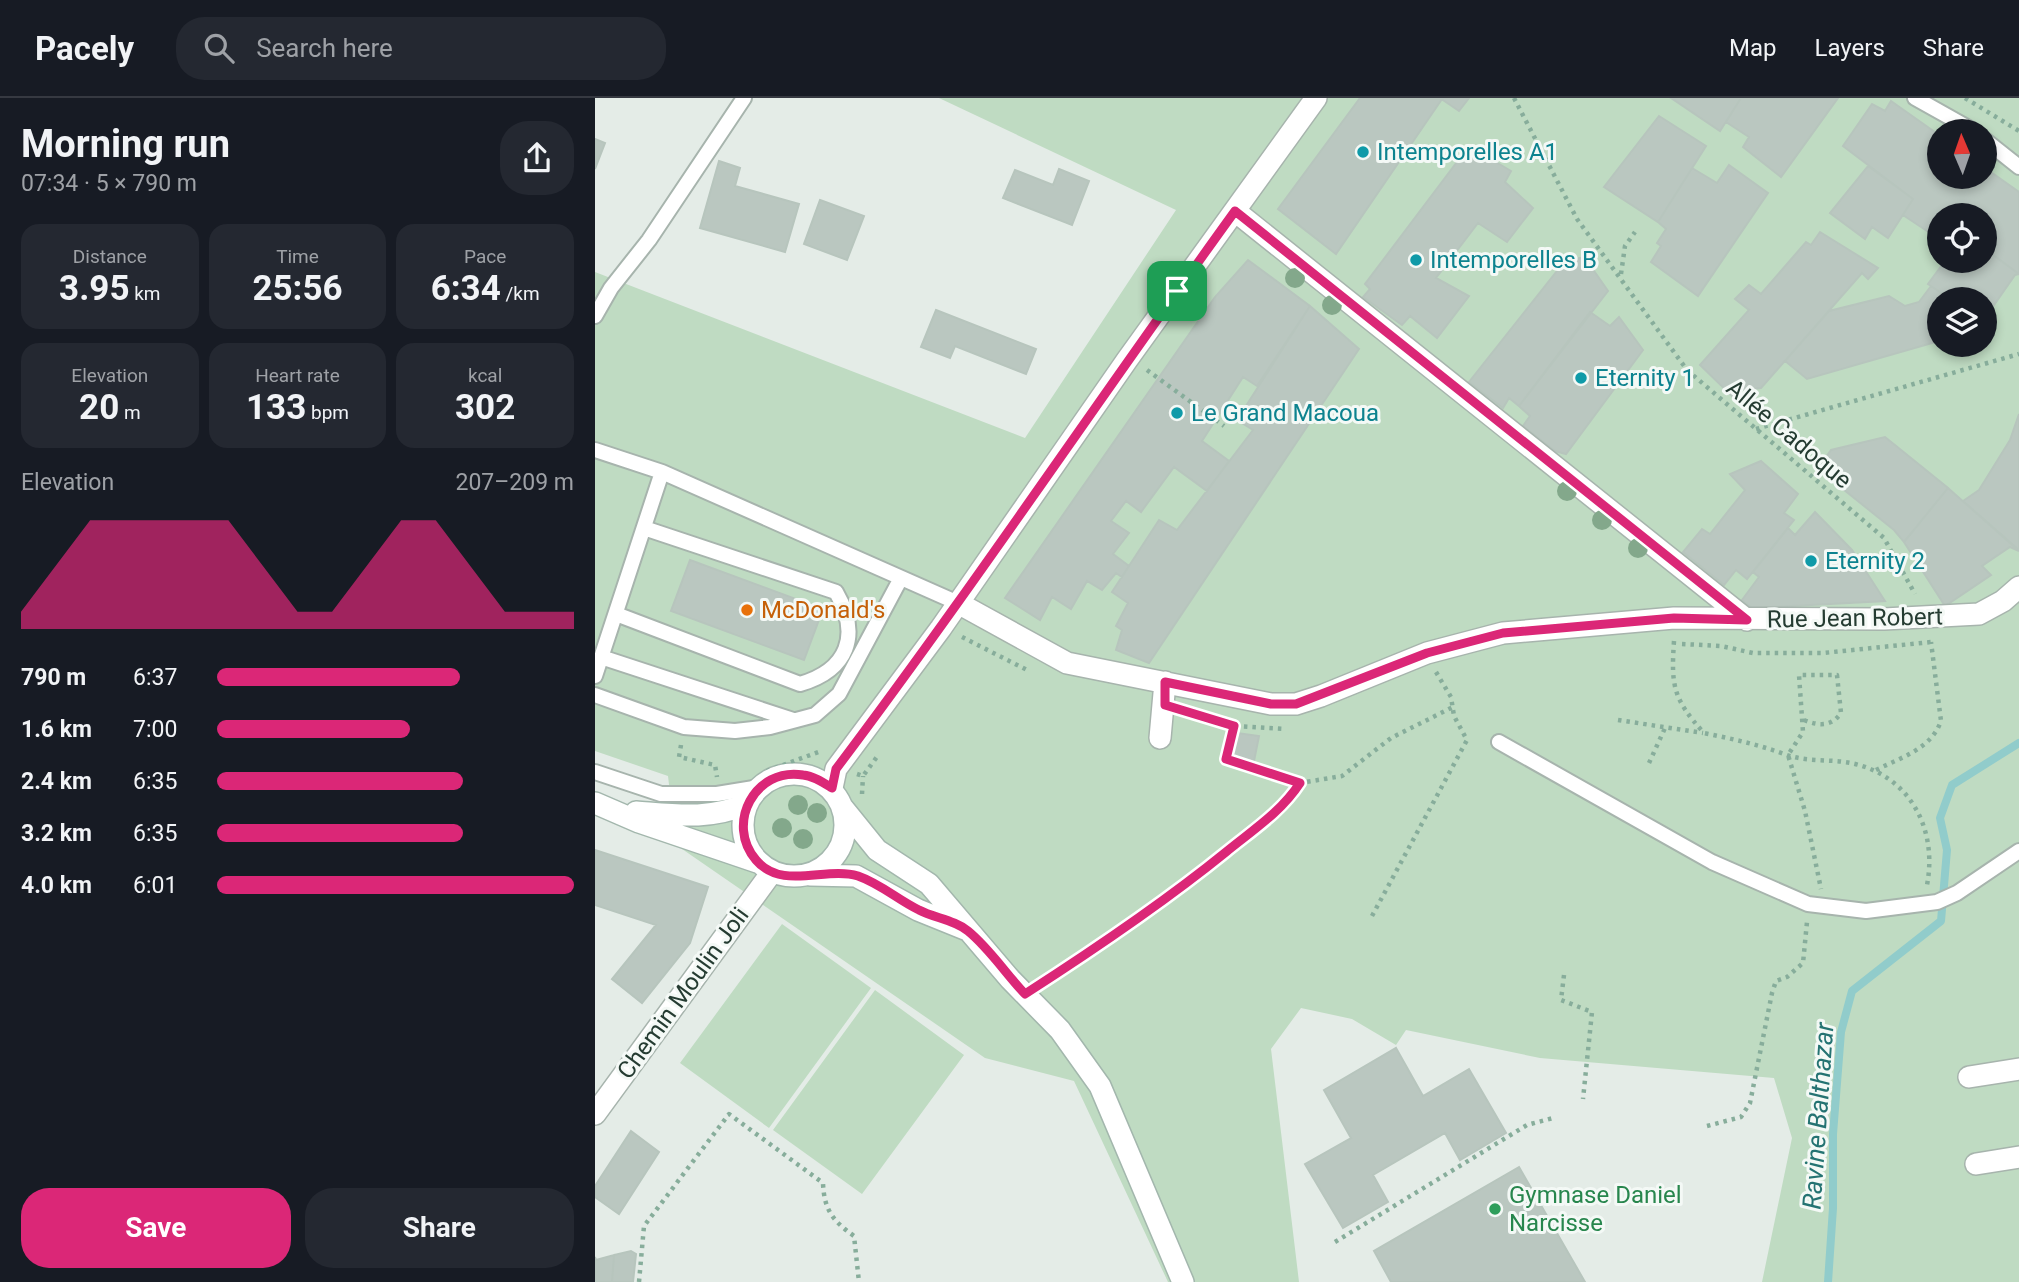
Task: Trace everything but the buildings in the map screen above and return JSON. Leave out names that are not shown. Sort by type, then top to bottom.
[{"type":"street","points":[[832,788],[836,769],[941,628],[1127,360],[1316,98]]},
{"type":"street","points":[[1235,211],[1747,620]]},
{"type":"street","name":"Rue Jean Robert","points":[[958,603],[1067,663],[1271,704],[1296,704],[1427,653],[1503,633],[1674,618],[1929,618],[1979,614],[2003,601],[2019,587]]},
{"type":"street","points":[[1160,738],[1165,682]]},
{"type":"street","points":[[617,810],[699,817],[723,814],[747,804],[760,787],[789,774],[805,775],[832,788],[843,808],[877,850],[929,884],[1060,1030],[1100,1086],[1183,1282]]},
{"type":"street","points":[[595,803],[617,810],[639,822],[790,877],[856,876],[918,910],[967,929]]},
{"type":"street","points":[[747,804],[743,835],[765,867]]},
{"type":"street","points":[[808,875],[836,857],[843,842],[846,825],[843,808]]},
{"type":"street","name":"Chemin Moulin Joli","points":[[597,1106],[765,867]]},
{"type":"street","points":[[1969,1077],[2019,1069]]},
{"type":"street","points":[[1976,1164],[2019,1157]]},
{"type":"lane","points":[[595,316],[611,288],[649,240],[744,98]]},
{"type":"lane","points":[[1916,98],[1953,119]]},
{"type":"lane","points":[[1997,149],[2019,167]]},
{"type":"lane","points":[[595,283],[611,288]]},
{"type":"lane","points":[[595,450],[662,472],[958,603]]},
{"type":"lane","points":[[595,676],[662,472]]},
{"type":"lane","points":[[615,614],[800,684],[828,673],[836,666],[846,649],[850,629],[846,610],[836,592],[644,528]]},
{"type":"lane","points":[[595,695],[598,699],[684,727],[735,731],[815,715],[839,694],[901,578]]},
{"type":"lane","points":[[601,657],[794,720]]},
{"type":"lane","points":[[1499,742],[1712,862],[1808,904],[1824,903],[1865,911],[1930,902],[1957,893],[2019,851]]},
{"type":"lane","points":[[595,772],[661,794],[717,794],[760,787]]},
{"type":"path","name":"Allée Cadoque","points":[[1514,98],[1577,219],[1621,275],[1687,370],[1884,538],[1929,618]]},
{"type":"path","points":[[1965,98],[2019,131]]},
{"type":"path","points":[[1621,275],[1625,246],[1635,232]]},
{"type":"path","points":[[1755,429],[2019,354]]},
{"type":"path","points":[[1146,370],[1224,426]]},
{"type":"path","points":[[941,628],[1034,674]]},
{"type":"path","points":[[1663,644],[1721,646],[1753,653],[1823,653],[1942,639]]},
{"type":"path","points":[[1673,650],[1672,680],[1676,696],[1704,733]]},
{"type":"path","points":[[1876,770],[1929,743],[1937,733],[1941,721],[1933,654]]},
{"type":"path","points":[[1433,668],[1445,665]]},
{"type":"path","points":[[1804,720],[1826,724],[1836,719],[1840,713],[1837,676],[1799,675],[1803,732],[1788,755],[1805,811],[1824,903]]},
{"type":"path","points":[[1372,916],[1467,740],[1454,716],[1451,697],[1441,681]]},
{"type":"path","points":[[1165,705],[1234,726],[1280,730],[1290,728]]},
{"type":"path","points":[[1234,726],[1226,759],[1300,783],[1342,776],[1391,737],[1453,707]]},
{"type":"path","points":[[1618,720],[1704,733],[1750,742],[1788,755],[1850,762],[1876,770],[1892,780],[1916,810],[1928,831],[1930,902]]},
{"type":"path","points":[[1649,763],[1665,727]]},
{"type":"path","points":[[1025,994],[1125,930],[1184,886],[1285,805],[1300,783]]},
{"type":"path","points":[[1707,1125],[1741,1117],[1750,1103],[1776,981],[1787,977],[1803,964],[1808,904]]},
{"type":"path","points":[[1564,975],[1561,1000],[1592,1012],[1583,1099]]},
{"type":"path","points":[[639,1282],[644,1226],[729,1114],[823,1183],[823,1204],[836,1223],[854,1236],[859,1282]]},
{"type":"path","points":[[1335,1242],[1527,1125],[1553,1118]]},
{"type":"green space","points":[[939,98],[2019,98],[2019,1282],[1762,1282],[1792,1138],[1774,1078],[1540,1058],[1406,1030],[1396,1045],[1352,1019],[1301,1008],[1271,1049],[1299,1282],[1168,1282],[1074,1081],[985,1058],[656,831],[670,793],[668,776],[595,751],[595,272],[1025,438],[1176,210]]},
{"type":"green space","points":[[782,924],[871,988],[769,1128],[680,1063]]},
{"type":"green space","points":[[875,990],[964,1055],[862,1194],[773,1130]]},
{"type":"waterway","name":"Ravine Balthazar","points":[[1828,1282],[1833,1208],[1833,1134],[1841,1032],[1852,991],[1941,921],[1947,850],[1940,818],[1952,785],[2019,743]]},
{"type":"place","name":"Intemporelles A1","points":[[1363,152]]},
{"type":"place","name":"Intemporelles B","points":[[1416,260]]},
{"type":"place","name":"Eternity 1","points":[[1581,378]]},
{"type":"place","name":"Le Grand Macoua","points":[[1177,413]]},
{"type":"place","name":"Eternity 2","points":[[1811,561]]},
{"type":"place","name":"McDonald's","points":[[747,610]]},
{"type":"place","name":"Gymnase Daniel Narcisse","points":[[1495,1209]]},
{"type":"route","points":[[1235,211],[1747,620],[1674,618],[1503,633],[1427,653],[1296,704],[1271,704],[1165,682],[1165,705],[1234,726],[1226,759],[1300,783],[1285,805],[1184,886],[1125,930],[1025,994],[967,929],[918,910],[888,891],[856,876],[790,877],[764,868],[748,849],[743,835],[743,819],[752,795],[773,778],[789,774],[805,775],[832,788],[836,769],[941,628],[1177,291],[1235,211]]}]
